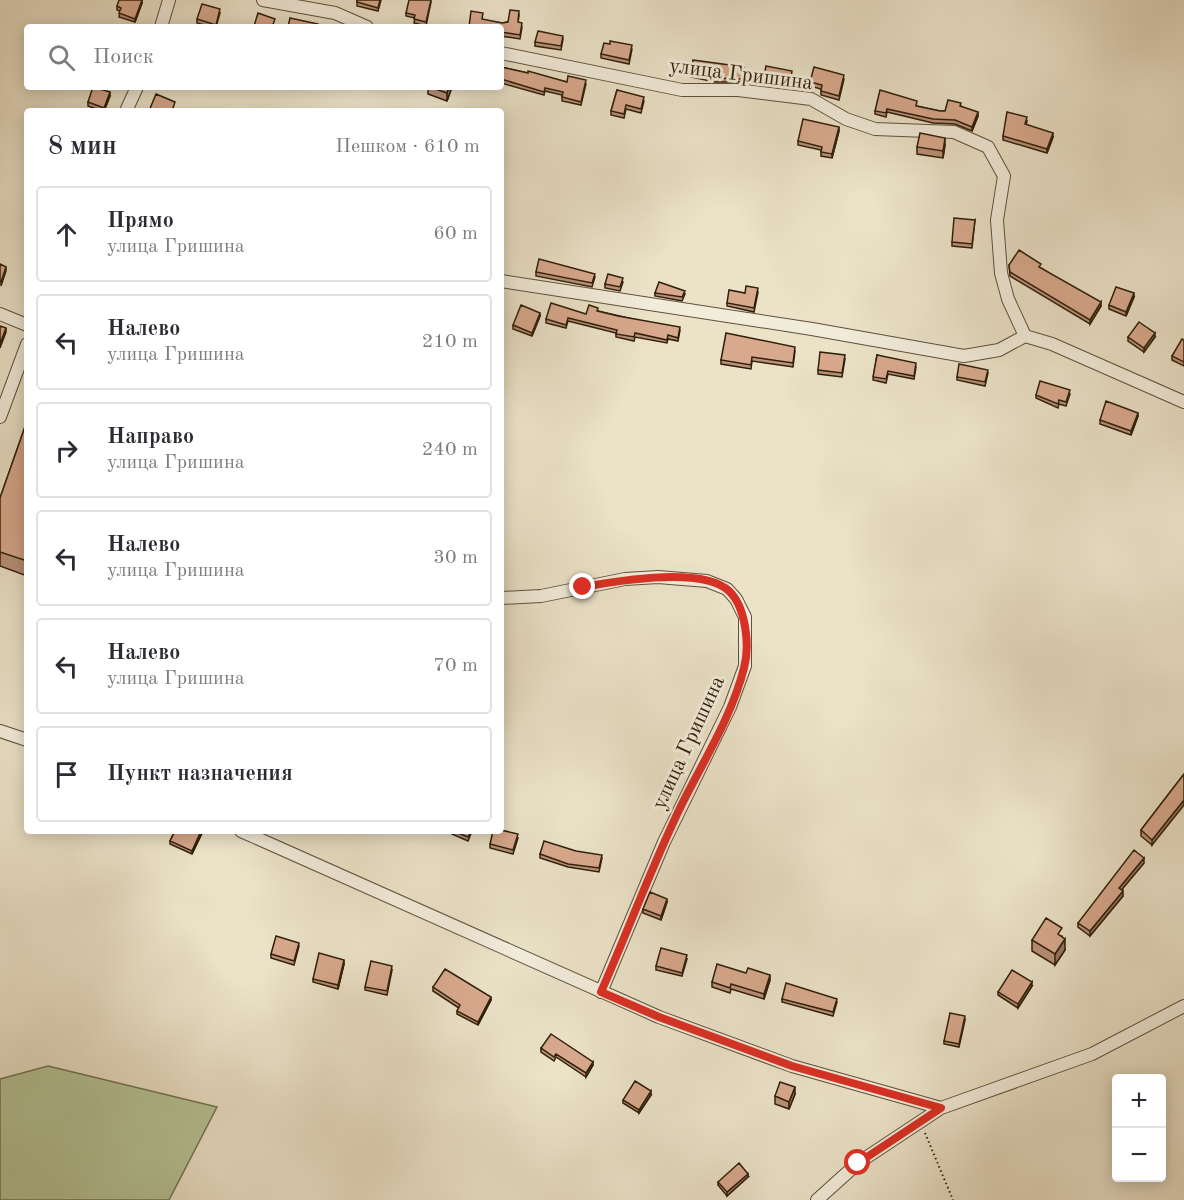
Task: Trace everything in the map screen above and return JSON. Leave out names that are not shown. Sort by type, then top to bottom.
[{"type":"street","points":[[162,24],[169,0]]},
{"type":"street","points":[[263,0],[335,13],[360,24]]},
{"type":"street","name":"улица Гришина","points":[[504,54],[682,90],[738,90],[811,99],[846,119],[875,129],[954,132],[988,147],[1004,176],[997,220],[1001,273],[1008,299],[1025,336]]},
{"type":"street","points":[[127,108],[136,90]]},
{"type":"street","points":[[504,281],[812,329],[964,356],[999,350],[1025,336],[1052,344],[1184,402]]},
{"type":"street","points":[[0,314],[24,324]]},
{"type":"street","points":[[0,417],[24,352]]},
{"type":"street","name":"улица Гришина","points":[[504,598],[541,596],[624,579],[677,578],[707,581],[727,589],[736,598],[745,617],[745,666],[730,707],[664,842],[601,992]]},
{"type":"street","points":[[0,731],[24,739]]},
{"type":"street","points":[[248,834],[659,1017],[792,1066],[941,1108]]},
{"type":"street","points":[[818,1200],[858,1163],[941,1108],[1092,1054],[1184,1006]]},
{"type":"path","points":[[920,1122],[953,1200]]},
{"type":"green space","points":[[48,1066],[217,1107],[169,1200],[0,1200],[0,1079]]},
{"type":"building","points":[[119,0],[142,0],[135,19],[119,13],[121,8],[117,6]]},
{"type":"building","points":[[357,0],[380,0],[378,8],[357,2]]},
{"type":"building","points":[[409,0],[431,0],[426,22],[414,19],[415,15],[406,13]]},
{"type":"building","points":[[202,4],[220,9],[216,24],[197,19]]},
{"type":"building","points":[[510,10],[519,11],[518,22],[522,23],[520,35],[504,32],[504,24],[469,24],[471,11],[483,13],[482,19],[508,22]]},
{"type":"building","points":[[258,13],[275,19],[273,24],[255,24]]},
{"type":"building","points":[[290,18],[318,24],[289,24]]},
{"type":"building","points":[[538,31],[563,36],[561,46],[535,42]]},
{"type":"building","points":[[610,41],[632,45],[629,60],[601,54],[604,43],[610,44]]},
{"type":"building","points":[[693,60],[744,67],[743,79],[691,74]]},
{"type":"building","points":[[766,66],[792,71],[790,84],[763,81]]},
{"type":"building","points":[[814,67],[844,75],[839,96],[821,91],[822,85],[810,82]]},
{"type":"building","points":[[504,68],[528,73],[528,71],[567,82],[568,76],[586,80],[581,102],[562,97],[563,92],[545,88],[544,92],[504,80]]},
{"type":"building","points":[[92,90],[110,92],[104,108],[88,102]]},
{"type":"building","points":[[617,90],[644,97],[641,109],[626,105],[624,114],[611,111]]},
{"type":"building","points":[[880,90],[917,101],[916,106],[945,111],[948,100],[961,103],[960,106],[978,112],[972,127],[955,120],[933,119],[887,109],[886,113],[875,111]]},
{"type":"building","points":[[156,94],[175,102],[173,108],[150,108]]},
{"type":"building","points":[[1007,112],[1027,117],[1025,124],[1053,133],[1047,149],[1003,136]]},
{"type":"building","points":[[803,119],[839,127],[832,154],[821,152],[822,147],[798,141]]},
{"type":"building","points":[[920,133],[945,138],[943,151],[917,147]]},
{"type":"building","points":[[954,218],[975,220],[972,244],[952,242]]},
{"type":"building","points":[[1019,250],[1041,264],[1039,267],[1101,302],[1090,320],[1010,272],[1009,265]]},
{"type":"building","points":[[539,259],[595,274],[592,283],[536,272]]},
{"type":"building","points":[[0,264],[6,267],[1,282],[0,282]]},
{"type":"building","points":[[608,274],[623,278],[620,287],[605,284]]},
{"type":"building","points":[[659,282],[685,291],[682,297],[655,293]]},
{"type":"building","points":[[746,286],[758,288],[754,308],[727,303],[729,290],[745,293]]},
{"type":"building","points":[[1116,287],[1134,293],[1126,312],[1109,305]]},
{"type":"building","points":[[551,303],[586,314],[589,305],[598,308],[597,311],[680,327],[678,338],[668,335],[667,340],[635,333],[634,337],[616,334],[617,330],[568,318],[566,325],[546,319]]},
{"type":"building","points":[[521,305],[540,313],[532,333],[513,325]]},
{"type":"building","points":[[1139,322],[1155,333],[1144,348],[1128,337]]},
{"type":"building","points":[[0,326],[6,328],[0,344]]},
{"type":"building","points":[[726,333],[795,347],[793,363],[752,357],[751,365],[721,360]]},
{"type":"building","points":[[1182,339],[1184,340],[1184,362],[1172,356]]},
{"type":"building","points":[[820,352],[845,355],[842,373],[818,370]]},
{"type":"building","points":[[877,355],[916,363],[914,376],[888,371],[886,379],[873,377]]},
{"type":"building","points":[[959,364],[988,370],[985,382],[957,377]]},
{"type":"building","points":[[1040,381],[1070,390],[1066,402],[1059,400],[1058,404],[1036,395]]},
{"type":"building","points":[[1106,401],[1138,413],[1131,431],[1100,420]]},
{"type":"building","points":[[24,430],[24,560],[0,552],[0,498]]},
{"type":"building","points":[[1184,774],[1184,800],[1152,840],[1141,830]]},
{"type":"building","points":[[504,831],[518,834],[513,850],[490,844],[492,834],[504,834]]},
{"type":"building","points":[[174,834],[200,834],[192,851],[170,841]]},
{"type":"building","points":[[544,841],[576,851],[602,855],[599,868],[568,864],[540,854]]},
{"type":"building","points":[[1134,850],[1144,858],[1119,888],[1123,891],[1090,931],[1078,923]]},
{"type":"building","points":[[650,892],[667,899],[661,916],[643,909]]},
{"type":"building","points":[[1046,918],[1062,928],[1058,934],[1065,939],[1055,954],[1032,940]]},
{"type":"building","points":[[276,936],[299,943],[294,961],[271,954]]},
{"type":"building","points":[[661,948],[687,955],[682,973],[656,966]]},
{"type":"building","points":[[319,953],[344,960],[338,985],[313,979]]},
{"type":"building","points":[[371,961],[392,966],[387,991],[365,987]]},
{"type":"building","points":[[717,964],[746,973],[748,968],[770,975],[764,994],[731,984],[730,988],[712,982]]},
{"type":"building","points":[[445,969],[491,997],[478,1022],[457,1011],[460,1005],[433,987]]},
{"type":"building","points":[[1012,970],[1032,982],[1018,1004],[998,992]]},
{"type":"building","points":[[786,983],[837,999],[833,1012],[782,999]]},
{"type":"building","points":[[950,1013],[965,1016],[959,1044],[944,1041]]},
{"type":"building","points":[[551,1034],[593,1062],[586,1073],[556,1054],[554,1057],[541,1048]]},
{"type":"building","points":[[635,1081],[651,1091],[639,1110],[623,1100]]},
{"type":"building","points":[[780,1082],[795,1087],[789,1102],[775,1096]]},
{"type":"building","points":[[739,1163],[748,1174],[727,1192],[718,1182]]},
{"type":"route","points":[[583,587],[624,579],[658,577],[707,581],[727,589],[736,598],[745,617],[745,666],[730,707],[664,842],[601,992],[659,1017],[792,1066],[941,1108],[858,1163]]}]
